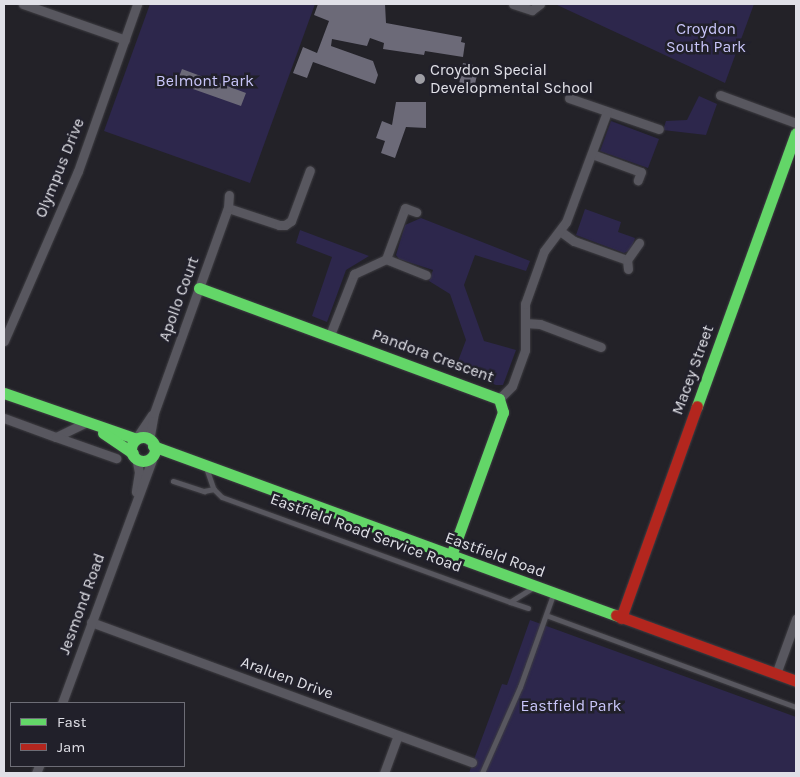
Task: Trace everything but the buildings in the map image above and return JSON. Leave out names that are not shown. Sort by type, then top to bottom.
[{"type":"street","points":[[23,4],[125,40]]},
{"type":"street","name":"Olympus Drive","points":[[4,341],[78,171],[137,4]]},
{"type":"street","points":[[513,4],[532,10],[538,6]]},
{"type":"street","points":[[720,95],[796,123]]},
{"type":"street","points":[[569,98],[659,129]]},
{"type":"street","points":[[500,399],[512,386],[526,350],[525,304],[541,259],[548,244],[560,231],[607,112]]},
{"type":"street","name":"Macey Street","points":[[621,618],[796,133]]},
{"type":"street","points":[[592,154],[641,172],[638,180]]},
{"type":"street","points":[[228,208],[279,226],[285,225],[291,221],[310,170]]},
{"type":"street","name":"Apollo Court","points":[[151,443],[154,413],[228,208],[229,195]]},
{"type":"street","points":[[330,335],[354,274],[386,259],[405,208],[416,212]]},
{"type":"street","points":[[560,231],[574,241],[627,264],[639,242]]},
{"type":"street","points":[[386,259],[426,276]]},
{"type":"street","name":"Pandora Crescent","points":[[198,288],[500,399],[502,412],[451,556]]},
{"type":"street","points":[[525,323],[540,324],[601,346]]},
{"type":"street","points":[[4,394],[86,423],[136,437],[134,455],[86,423]]},
{"type":"street","name":"Apollo Court","points":[[136,437],[154,413]]},
{"type":"street","points":[[4,418],[116,458]]},
{"type":"street","points":[[56,437],[86,423]]},
{"type":"street","name":"Eastfield Road","points":[[136,437],[182,459],[796,681]]},
{"type":"street","points":[[151,443],[152,460]]},
{"type":"street","name":"Eastfield Road","points":[[134,455],[146,462],[182,459]]},
{"type":"street","name":"Jesmond Road","points":[[130,514],[138,482],[134,455]]},
{"type":"street","name":"Jesmond Road","points":[[62,702],[130,514],[152,460]]},
{"type":"street","points":[[776,674],[796,619]]},
{"type":"street","name":"Araluen Drive","points":[[92,622],[472,762]]},
{"type":"street","points":[[384,773],[398,735]]},
{"type":"lane","points":[[206,467],[214,489]]},
{"type":"lane","name":"Eastfield Road Service Road","points":[[173,481],[204,491],[214,489],[222,497],[528,608]]},
{"type":"lane","points":[[510,602],[536,587]]},
{"type":"lane","points":[[482,773],[520,688],[553,593]]},
{"type":"lane","points":[[546,615],[796,707]]},
{"type":"green space","name":"Belmont Park","points":[[150,4],[315,4],[250,183],[104,131]]},
{"type":"green space","name":"Croydon South Park","points":[[555,4],[754,4],[725,83]]},
{"type":"green space","points":[[699,96],[717,104],[706,135],[663,130],[666,121],[687,120]]},
{"type":"green space","points":[[611,121],[659,139],[648,168],[600,151]]},
{"type":"green space","points":[[585,209],[621,222],[618,232],[635,238],[631,250],[624,253],[576,235]]},
{"type":"green space","points":[[421,218],[530,261],[526,271],[475,255],[464,285],[484,341],[516,350],[503,385],[496,385],[455,369],[466,340],[450,294],[429,281],[433,270],[399,259],[396,255],[405,225]]},
{"type":"green space","points":[[300,230],[369,256],[346,270],[327,322],[312,316],[332,257],[296,243]]},
{"type":"green space","name":"Eastfield Park","points":[[530,620],[796,717],[796,773],[469,773],[502,684],[507,685]]},
{"type":"traffic: fast","points":[[697,406],[796,133]]},
{"type":"traffic: fast","points":[[199,288],[499,399],[503,412],[451,556]]},
{"type":"traffic: fast","points":[[4,393],[134,438]]},
{"type":"traffic: fast","points":[[103,433],[133,453]]},
{"type":"traffic: fast","points":[[143,437],[148,438],[154,444],[155,449],[154,454],[148,460],[143,461],[138,460],[132,454],[131,449],[132,444],[138,438],[143,437]]},
{"type":"traffic: fast","points":[[153,446],[616,615]]},
{"type":"traffic: jam","points":[[621,618],[697,406]]},
{"type":"traffic: jam","points":[[616,615],[796,681]]},
{"type":"place","name":"Croydon Special Developmental School","points":[[420,79]]}]
